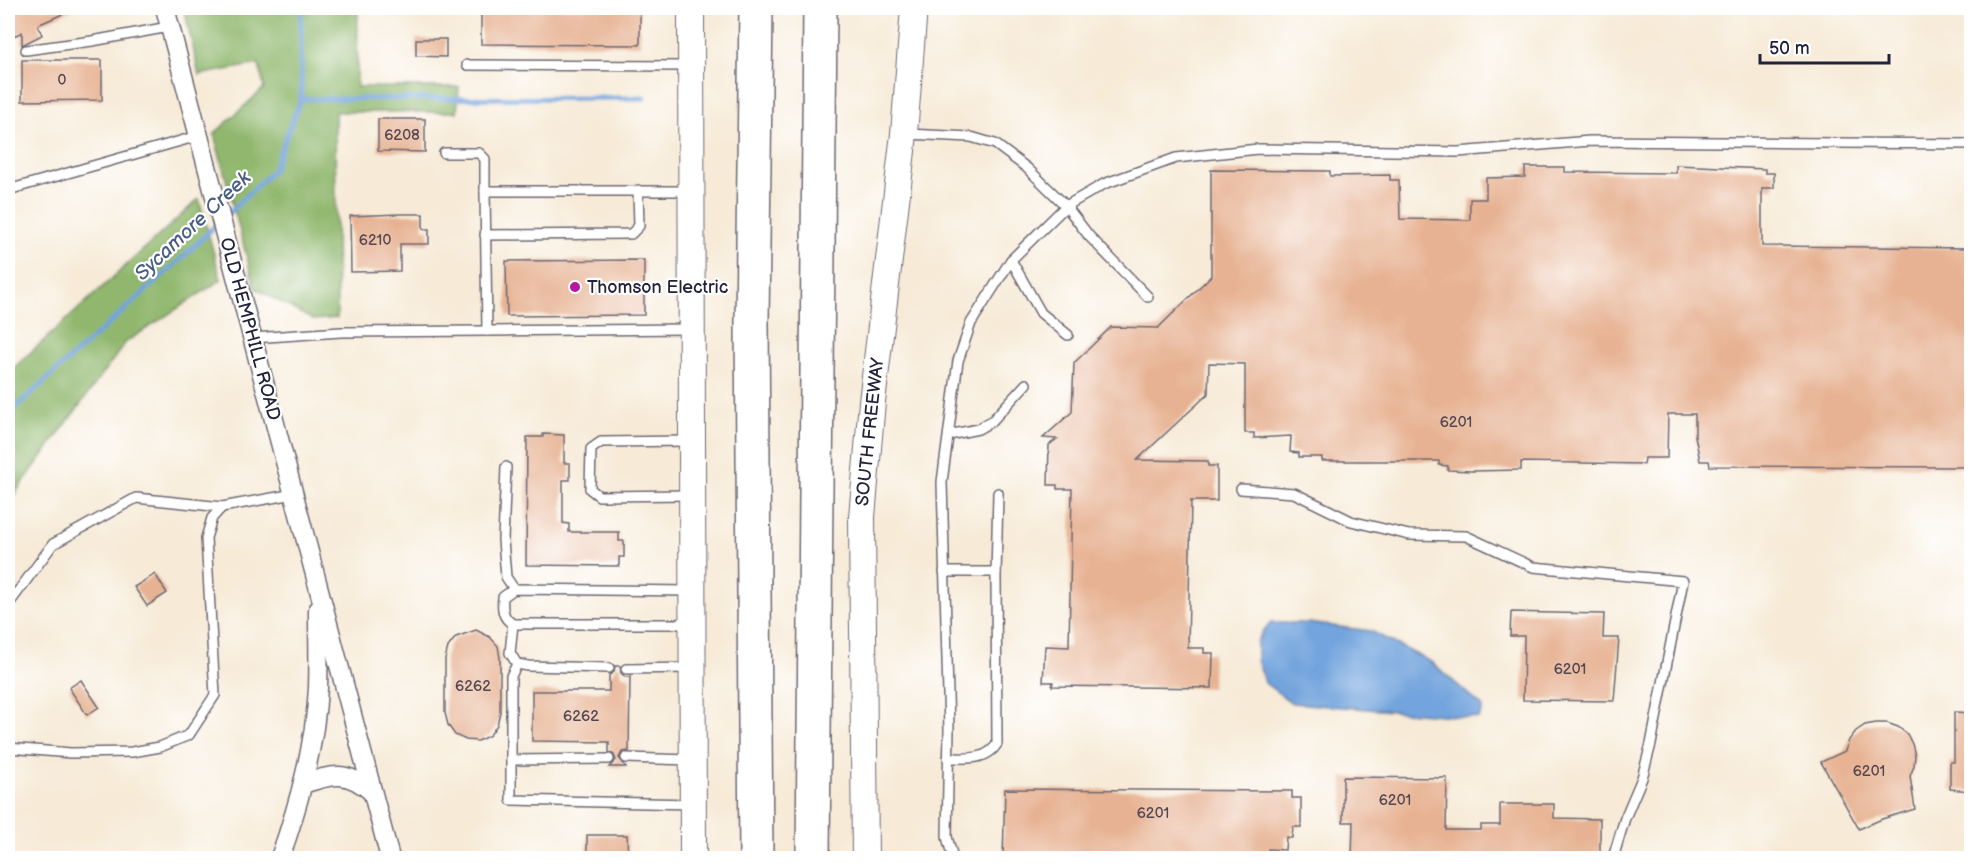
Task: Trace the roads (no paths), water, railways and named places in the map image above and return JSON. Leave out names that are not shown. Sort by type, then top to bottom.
[{"type":"highway","points":[[756,8],[752,322],[756,858]]},
{"type":"highway","points":[[813,858],[820,8]]},
{"type":"main road","points":[[692,8],[693,858]]},
{"type":"main road","name":"SOUTH FREEWAY","points":[[865,858],[862,517],[872,402],[904,134],[914,8]]},
{"type":"street","name":"OLD HEMPHILL ROAD","points":[[165,8],[390,858]]},
{"type":"street","name":"OLD HEMPHILL ROAD","points":[[280,858],[303,784],[314,726],[318,688],[317,581]]},
{"type":"street","points":[[303,784],[321,778],[345,776],[358,780],[372,792]]},
{"type":"lane","points":[[26,50],[170,27]]},
{"type":"lane","points":[[466,65],[692,66]]},
{"type":"lane","points":[[904,134],[971,137],[995,144],[1027,168],[1066,206],[1089,236],[1148,297]]},
{"type":"lane","points":[[8,190],[198,136]]},
{"type":"lane","points":[[953,858],[946,837],[948,759],[942,482],[957,361],[971,323],[1011,260],[1066,206],[1104,184],[1176,158],[1258,149],[1458,152],[1590,141],[1971,144]]},
{"type":"lane","points":[[444,153],[479,153],[485,159],[487,331]]},
{"type":"lane","points":[[485,235],[632,234],[639,226],[638,190]]},
{"type":"lane","points":[[485,191],[692,191]]},
{"type":"lane","points":[[1011,260],[1041,313],[1068,335]]},
{"type":"lane","points":[[253,338],[340,332],[693,329]]},
{"type":"lane","points":[[949,435],[978,429],[992,421],[1026,384]]},
{"type":"lane","points":[[693,441],[601,442],[591,449],[590,489],[599,496],[693,495]]},
{"type":"lane","points":[[506,467],[502,540],[506,577],[514,589]]},
{"type":"lane","points":[[1241,489],[1294,493],[1351,521],[1408,535],[1466,536],[1533,567],[1683,581],[1651,744],[1642,778],[1625,818],[1613,858]]},
{"type":"lane","points":[[948,759],[980,757],[992,752],[997,744],[998,493]]},
{"type":"lane","points":[[8,605],[53,544],[136,498],[222,507],[294,495]]},
{"type":"lane","points":[[8,748],[71,753],[132,752],[160,747],[189,735],[215,695],[206,538],[212,518],[222,507]]},
{"type":"lane","points":[[944,572],[996,572]]},
{"type":"lane","points":[[693,591],[514,589],[503,597],[502,609],[507,621],[513,624],[693,624]]},
{"type":"lane","points":[[513,624],[510,653],[517,664],[609,668]]},
{"type":"lane","points":[[517,664],[511,676],[511,801],[693,804]]},
{"type":"lane","points":[[626,669],[693,668]]},
{"type":"lane","points":[[626,758],[693,760]]},
{"type":"lane","points":[[511,760],[609,759]]},
{"type":"water","points":[[1271,623],[1309,623],[1371,631],[1431,662],[1483,707],[1479,718],[1292,703],[1265,683],[1257,660],[1257,642]]},
{"type":"waterway","name":"Sycamore Creek","points":[[224,218],[273,170],[301,99],[301,8]]},
{"type":"waterway","points":[[301,99],[644,98]]},
{"type":"waterway","name":"Sycamore Creek","points":[[8,414],[217,224]]},
{"type":"place","name":"Thomson Electric","points":[[575,287]]}]
